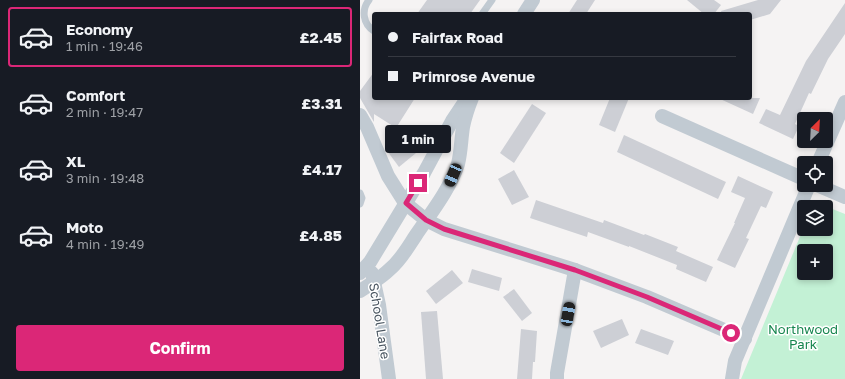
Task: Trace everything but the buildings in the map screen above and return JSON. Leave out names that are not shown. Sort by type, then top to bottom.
[{"type":"street","points":[[525,12],[533,0]]},
{"type":"street","points":[[363,270],[406,203],[452,121],[467,100]]},
{"type":"street","points":[[360,290],[390,270],[401,257],[449,184],[461,153],[463,125],[471,100]]},
{"type":"street","points":[[821,156],[845,102]]},
{"type":"street","points":[[360,114],[363,128],[388,176],[406,203],[426,220],[444,229],[575,270],[647,297],[745,339]]},
{"type":"street","points":[[662,116],[797,177]]},
{"type":"street","points":[[732,379],[736,361],[806,192]]},
{"type":"street","points":[[833,192],[845,197]]},
{"type":"street","name":"School Lane","points":[[363,270],[374,282],[379,305],[389,379]]},
{"type":"street","points":[[557,379],[575,270]]},
{"type":"lane","points":[[369,0],[364,12],[365,22],[372,30]]},
{"type":"lane","points":[[483,12],[492,0]]},
{"type":"lane","points":[[360,193],[362,198],[360,204]]},
{"type":"green space","name":"Northwood Park","points":[[833,209],[845,214],[845,379],[741,379],[800,236],[833,236]]},
{"type":"route","points":[[418,183],[406,203],[426,220],[444,229],[575,270],[647,297],[731,333]]}]
